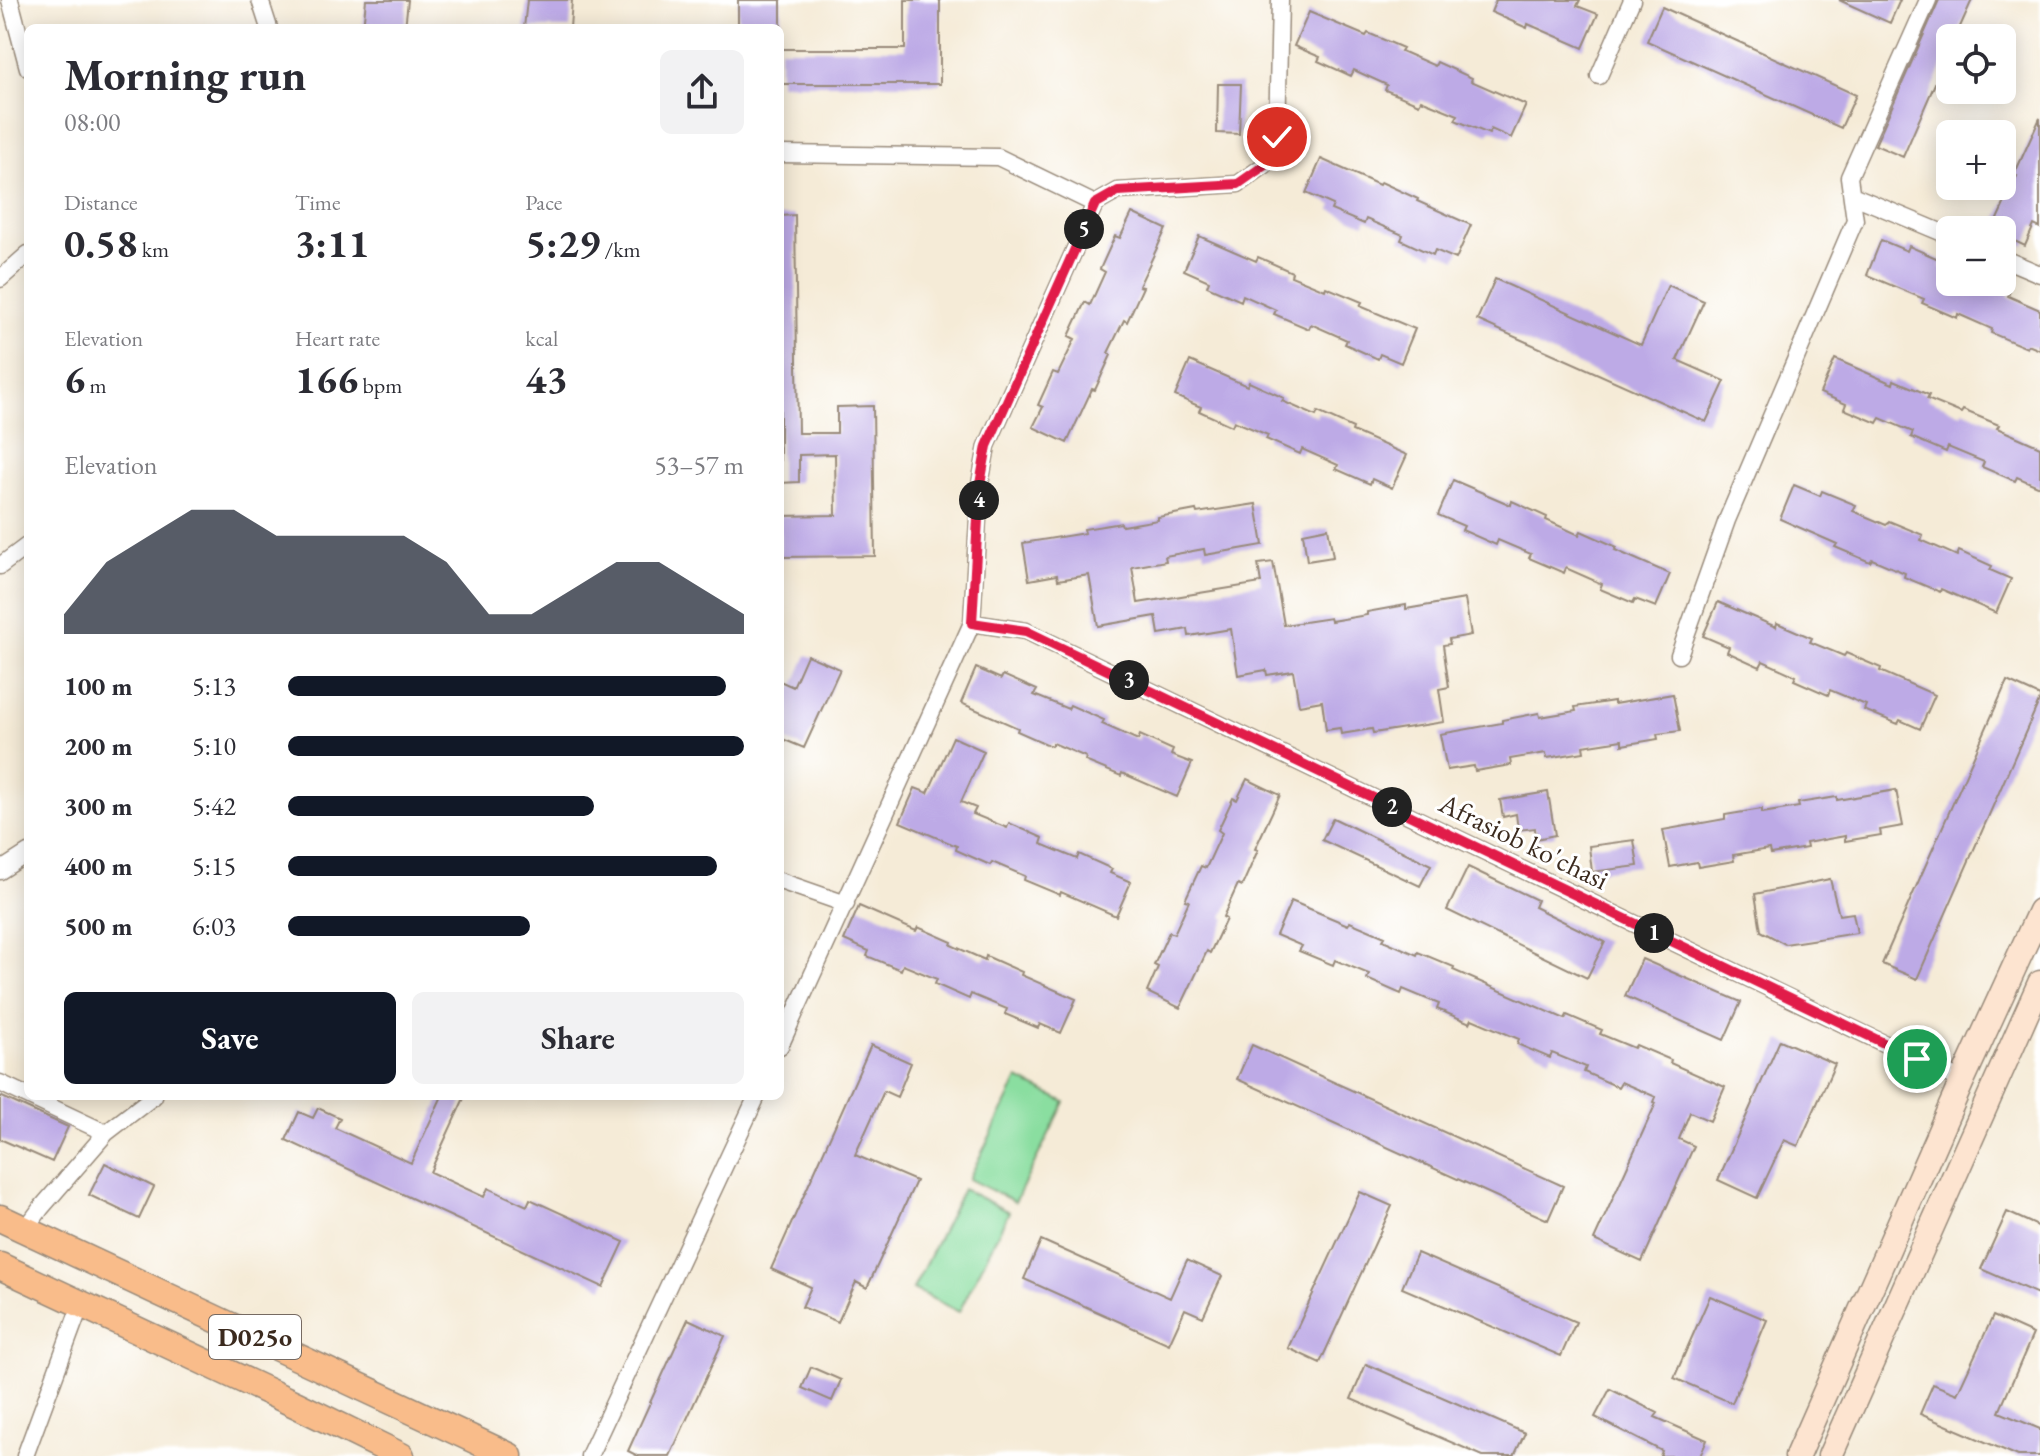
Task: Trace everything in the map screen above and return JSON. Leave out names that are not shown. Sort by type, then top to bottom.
[{"type":"main road","points":[[1797,1456],[2040,911]]},
{"type":"main road","points":[[1830,1456],[2040,983]]},
{"type":"main road","name":"D025o","points":[[0,1218],[509,1456]]},
{"type":"main road","points":[[0,1266],[401,1456]]},
{"type":"street","points":[[10,0],[24,53]]},
{"type":"street","points":[[260,0],[268,24]]},
{"type":"street","points":[[784,1037],[972,623],[980,484],[987,446],[1095,204],[1118,191],[1238,184],[1265,165],[1277,137],[1280,0]]},
{"type":"street","points":[[1599,76],[1632,0]]},
{"type":"street","points":[[1679,655],[1727,520],[1855,220],[1849,177],[1928,0]]},
{"type":"street","points":[[784,154],[998,157],[1095,204]]},
{"type":"street","points":[[1852,195],[1936,230]]},
{"type":"street","points":[[0,279],[24,258]]},
{"type":"street","points":[[2016,264],[2040,274]]},
{"type":"street","points":[[0,566],[24,548]]},
{"type":"street","name":"Afrasiob ko'chasi","points":[[972,623],[1026,631],[1962,1081]]},
{"type":"street","points":[[0,871],[24,856]]},
{"type":"street","points":[[784,882],[846,904]]},
{"type":"street","points":[[0,1083],[24,1094]]},
{"type":"street","points":[[36,1100],[106,1133]]},
{"type":"street","points":[[25,1230],[106,1133],[149,1100]]},
{"type":"street","points":[[589,1456],[755,1100]]},
{"type":"street","points":[[25,1456],[81,1304]]},
{"type":"green space","points":[[1018,1079],[1065,1102],[1015,1202],[969,1179]]},
{"type":"green space","points":[[963,1189],[1009,1212],[959,1312],[913,1289]]},
{"type":"building","points":[[366,0],[408,0],[405,24],[363,24]]},
{"type":"building","points":[[527,0],[572,0],[570,24],[524,24]]},
{"type":"building","points":[[738,0],[781,0],[781,24],[738,24]]},
{"type":"building","points":[[905,0],[940,0],[940,84],[784,84],[784,49],[905,49]]},
{"type":"building","points":[[1496,0],[1580,0],[1577,6],[1598,14],[1583,48],[1491,12]]},
{"type":"building","points":[[1839,0],[1900,0],[1890,23]]},
{"type":"building","points":[[1939,0],[1972,0],[1961,24],[1936,24],[1936,81],[1903,157],[1875,145]]},
{"type":"building","points":[[1662,7],[1856,95],[1841,128],[1647,41]]},
{"type":"building","points":[[1309,12],[1403,48],[1401,51],[1435,66],[1437,62],[1526,105],[1511,138],[1491,129],[1489,134],[1455,120],[1458,115],[1385,90],[1387,85],[1354,70],[1351,76],[1318,61],[1320,57],[1294,46]]},
{"type":"building","points":[[1218,84],[1241,84],[1239,134],[1217,133]]},
{"type":"building","points":[[2040,118],[2040,228],[2034,225],[2025,246],[2016,242],[2016,216],[1998,216],[2006,200],[2016,200],[2016,171]]},
{"type":"building","points":[[1321,159],[1379,185],[1381,182],[1471,225],[1456,259],[1435,250],[1433,255],[1401,240],[1403,235],[1366,219],[1364,224],[1331,210],[1333,205],[1306,193]]},
{"type":"building","points":[[1132,213],[1166,229],[1139,286],[1143,287],[1127,322],[1124,320],[1095,390],[1092,389],[1067,443],[1033,427],[1043,407],[1038,405],[1053,372],[1058,374],[1075,339],[1069,336],[1085,302],[1090,305],[1105,272],[1100,269],[1115,236],[1120,238]]},
{"type":"building","points":[[795,215],[798,433],[837,433],[837,407],[873,406],[875,556],[784,557],[784,516],[836,515],[835,454],[799,455],[799,482],[784,483],[784,216]]},
{"type":"building","points":[[1199,236],[1256,261],[1258,257],[1292,272],[1291,276],[1362,302],[1360,306],[1415,329],[1401,363],[1380,354],[1378,359],[1345,344],[1347,340],[1311,324],[1309,329],[1274,314],[1276,310],[1243,295],[1241,301],[1207,286],[1209,281],[1184,270]]},
{"type":"building","points":[[1881,240],[1907,251],[1909,246],[1936,258],[1936,296],[2008,296],[2040,310],[2040,350],[1991,333],[1992,329],[1922,303],[1924,299],[1867,275]]},
{"type":"building","points":[[1495,279],[1641,345],[1668,285],[1704,301],[1677,360],[1725,381],[1706,422],[1477,320]]},
{"type":"building","points":[[1835,359],[1893,384],[1894,380],[1929,395],[1927,399],[1961,413],[1963,410],[1999,425],[1997,428],[2040,447],[2040,487],[2017,477],[2015,481],[1982,467],[1984,462],[1948,447],[1946,452],[1911,437],[1913,432],[1880,418],[1877,423],[1844,409],[1846,404],[1820,393]]},
{"type":"building","points":[[1190,361],[1247,386],[1249,382],[1284,398],[1282,401],[1316,416],[1318,412],[1407,455],[1392,488],[1372,479],[1370,484],[1336,469],[1338,465],[1302,449],[1300,454],[1266,439],[1268,435],[1234,421],[1232,426],[1175,396]]},
{"type":"building","points":[[1453,480],[1511,505],[1512,501],[1547,517],[1546,520],[1579,535],[1581,531],[1670,574],[1656,607],[1635,599],[1633,603],[1600,589],[1602,584],[1566,568],[1564,573],[1498,540],[1496,545],[1438,515]]},
{"type":"building","points":[[1794,485],[1820,496],[1822,491],[1856,505],[1853,511],[1886,525],[1889,521],[1923,535],[1921,540],[1957,556],[1959,551],[1992,566],[1990,570],[2011,579],[1996,613],[1904,577],[1905,573],[1872,559],[1870,562],[1835,547],[1837,544],[1780,519]]},
{"type":"building","points":[[1256,504],[1263,545],[1205,555],[1204,549],[1165,556],[1166,561],[1132,567],[1138,603],[1261,583],[1258,564],[1273,562],[1284,625],[1330,618],[1331,621],[1406,605],[1406,609],[1465,599],[1471,635],[1449,639],[1450,644],[1443,645],[1449,687],[1439,689],[1444,722],[1373,733],[1372,729],[1341,734],[1340,728],[1326,730],[1322,701],[1299,705],[1293,671],[1267,675],[1266,670],[1238,675],[1231,629],[1189,636],[1188,629],[1159,634],[1156,616],[1098,626],[1089,575],[1058,580],[1057,575],[1029,580],[1023,543],[1085,533],[1084,529],[1158,520],[1158,517],[1196,510],[1197,513]]},
{"type":"building","points":[[1328,528],[1333,557],[1307,561],[1303,533]]},
{"type":"building","points":[[1718,602],[1776,627],[1777,623],[1812,638],[1810,642],[1844,656],[1846,653],[1935,695],[1920,729],[1864,710],[1866,705],[1830,690],[1828,695],[1794,680],[1796,676],[1763,661],[1760,667],[1727,652],[1729,647],[1703,636]]},
{"type":"building","points":[[807,655],[840,669],[804,748],[784,740],[784,683],[793,687]]},
{"type":"building","points":[[976,668],[1001,679],[1003,675],[1037,690],[1034,695],[1068,709],[1070,705],[1138,740],[1140,735],[1173,750],[1171,755],[1192,763],[1177,797],[1085,761],[1086,757],[1053,743],[1051,746],[961,703]]},
{"type":"building","points":[[2007,681],[2040,696],[2040,699],[1917,979],[1882,964]]},
{"type":"building","points":[[1673,694],[1680,731],[1657,734],[1658,739],[1622,745],[1622,740],[1583,746],[1584,752],[1547,758],[1546,753],[1510,759],[1511,765],[1475,771],[1474,766],[1447,770],[1440,734],[1539,713],[1540,717],[1576,711],[1575,707]]},
{"type":"building","points":[[953,737],[984,751],[961,802],[976,808],[973,814],[1007,828],[1009,823],[1043,838],[1041,844],[1077,859],[1079,854],[1112,869],[1110,873],[1131,882],[1116,916],[1024,880],[1025,876],[992,862],[990,865],[956,850],[957,846],[900,822],[915,788],[928,793]]},
{"type":"building","points":[[1247,779],[1280,795],[1242,886],[1238,884],[1223,917],[1226,919],[1180,1008],[1147,992],[1158,967],[1154,965],[1169,932],[1174,934],[1201,866],[1206,868],[1222,833],[1218,830],[1233,798],[1237,800]]},
{"type":"building","points":[[1896,790],[1903,826],[1880,830],[1881,835],[1845,841],[1845,836],[1806,843],[1807,848],[1770,854],[1769,849],[1733,855],[1734,861],[1698,867],[1697,862],[1670,867],[1663,830],[1725,819],[1725,815],[1762,809],[1762,813],[1799,807],[1798,803]]},
{"type":"building","points":[[1548,792],[1555,835],[1536,839],[1535,828],[1518,830],[1516,814],[1503,817],[1500,800]]},
{"type":"building","points":[[1333,818],[1431,865],[1420,886],[1322,840]]},
{"type":"building","points":[[1634,840],[1638,866],[1592,872],[1589,846]]},
{"type":"building","points":[[1468,867],[1537,900],[1534,907],[1605,942],[1587,978],[1447,910]]},
{"type":"building","points":[[1830,879],[1839,915],[1853,913],[1857,933],[1785,944],[1761,931],[1755,894]]},
{"type":"building","points":[[1291,901],[1385,937],[1383,940],[1454,967],[1453,970],[1565,1019],[1567,1015],[1602,1030],[1600,1034],[1634,1048],[1636,1045],[1725,1087],[1710,1121],[1690,1112],[1679,1139],[1694,1146],[1642,1262],[1594,1240],[1656,1097],[1621,1082],[1618,1087],[1584,1072],[1586,1067],[1552,1053],[1550,1058],[1517,1044],[1519,1039],[1472,1019],[1470,1023],[1437,1009],[1439,1004],[1403,989],[1401,994],[1367,979],[1369,974],[1335,960],[1333,965],[1299,951],[1302,946],[1276,935]]},
{"type":"building","points":[[859,906],[916,931],[918,927],[985,960],[986,956],[1076,999],[1061,1033],[1040,1024],[1038,1028],[1005,1014],[1007,1009],[971,994],[969,999],[935,984],[937,979],[903,965],[901,970],[867,956],[869,951],[844,940]]},
{"type":"building","points":[[1642,959],[1741,1002],[1724,1040],[1625,996]]},
{"type":"building","points":[[1780,1040],[1835,1064],[1798,1146],[1784,1140],[1757,1198],[1718,1180]]},
{"type":"building","points":[[871,1045],[911,1063],[897,1097],[884,1091],[855,1155],[916,1181],[867,1288],[856,1282],[838,1322],[802,1307],[811,1287],[771,1269]]},
{"type":"building","points":[[1252,1045],[1563,1186],[1548,1220],[1237,1079]]},
{"type":"building","points":[[0,1096],[68,1127],[52,1162],[0,1139]]},
{"type":"building","points":[[440,1100],[463,1100],[430,1172],[484,1197],[488,1188],[527,1206],[530,1199],[624,1242],[603,1287],[286,1140],[299,1112],[313,1118],[318,1108],[340,1118],[335,1128],[411,1163]]},
{"type":"building","points":[[105,1163],[154,1187],[139,1219],[89,1195]]},
{"type":"building","points":[[1360,1192],[1392,1206],[1320,1363],[1288,1348]]},
{"type":"building","points":[[2007,1212],[2040,1227],[2040,1295],[1981,1269]]},
{"type":"building","points":[[1041,1240],[1170,1298],[1187,1260],[1222,1276],[1203,1317],[1185,1309],[1169,1344],[1024,1279]]},
{"type":"building","points":[[1417,1253],[1576,1322],[1561,1356],[1402,1288]]},
{"type":"building","points":[[1710,1296],[1767,1320],[1732,1403],[1674,1378]]},
{"type":"building","points":[[1993,1316],[2033,1334],[1999,1412],[2040,1429],[2040,1456],[2018,1456],[1920,1414],[1933,1384],[1957,1394]]},
{"type":"building","points":[[688,1319],[725,1336],[670,1456],[638,1456],[628,1451]]},
{"type":"building","points":[[1366,1364],[1525,1433],[1514,1456],[1483,1456],[1351,1399]]},
{"type":"building","points":[[811,1367],[841,1380],[832,1401],[802,1388]]},
{"type":"building","points":[[1610,1389],[1658,1413],[1655,1417],[1707,1440],[1700,1456],[1660,1456],[1662,1451],[1595,1417]]},
{"type":"route","points":[[1277,137],[1265,165],[1238,184],[1118,191],[1095,204],[987,446],[980,484],[972,623],[1026,631],[1917,1059]]}]
